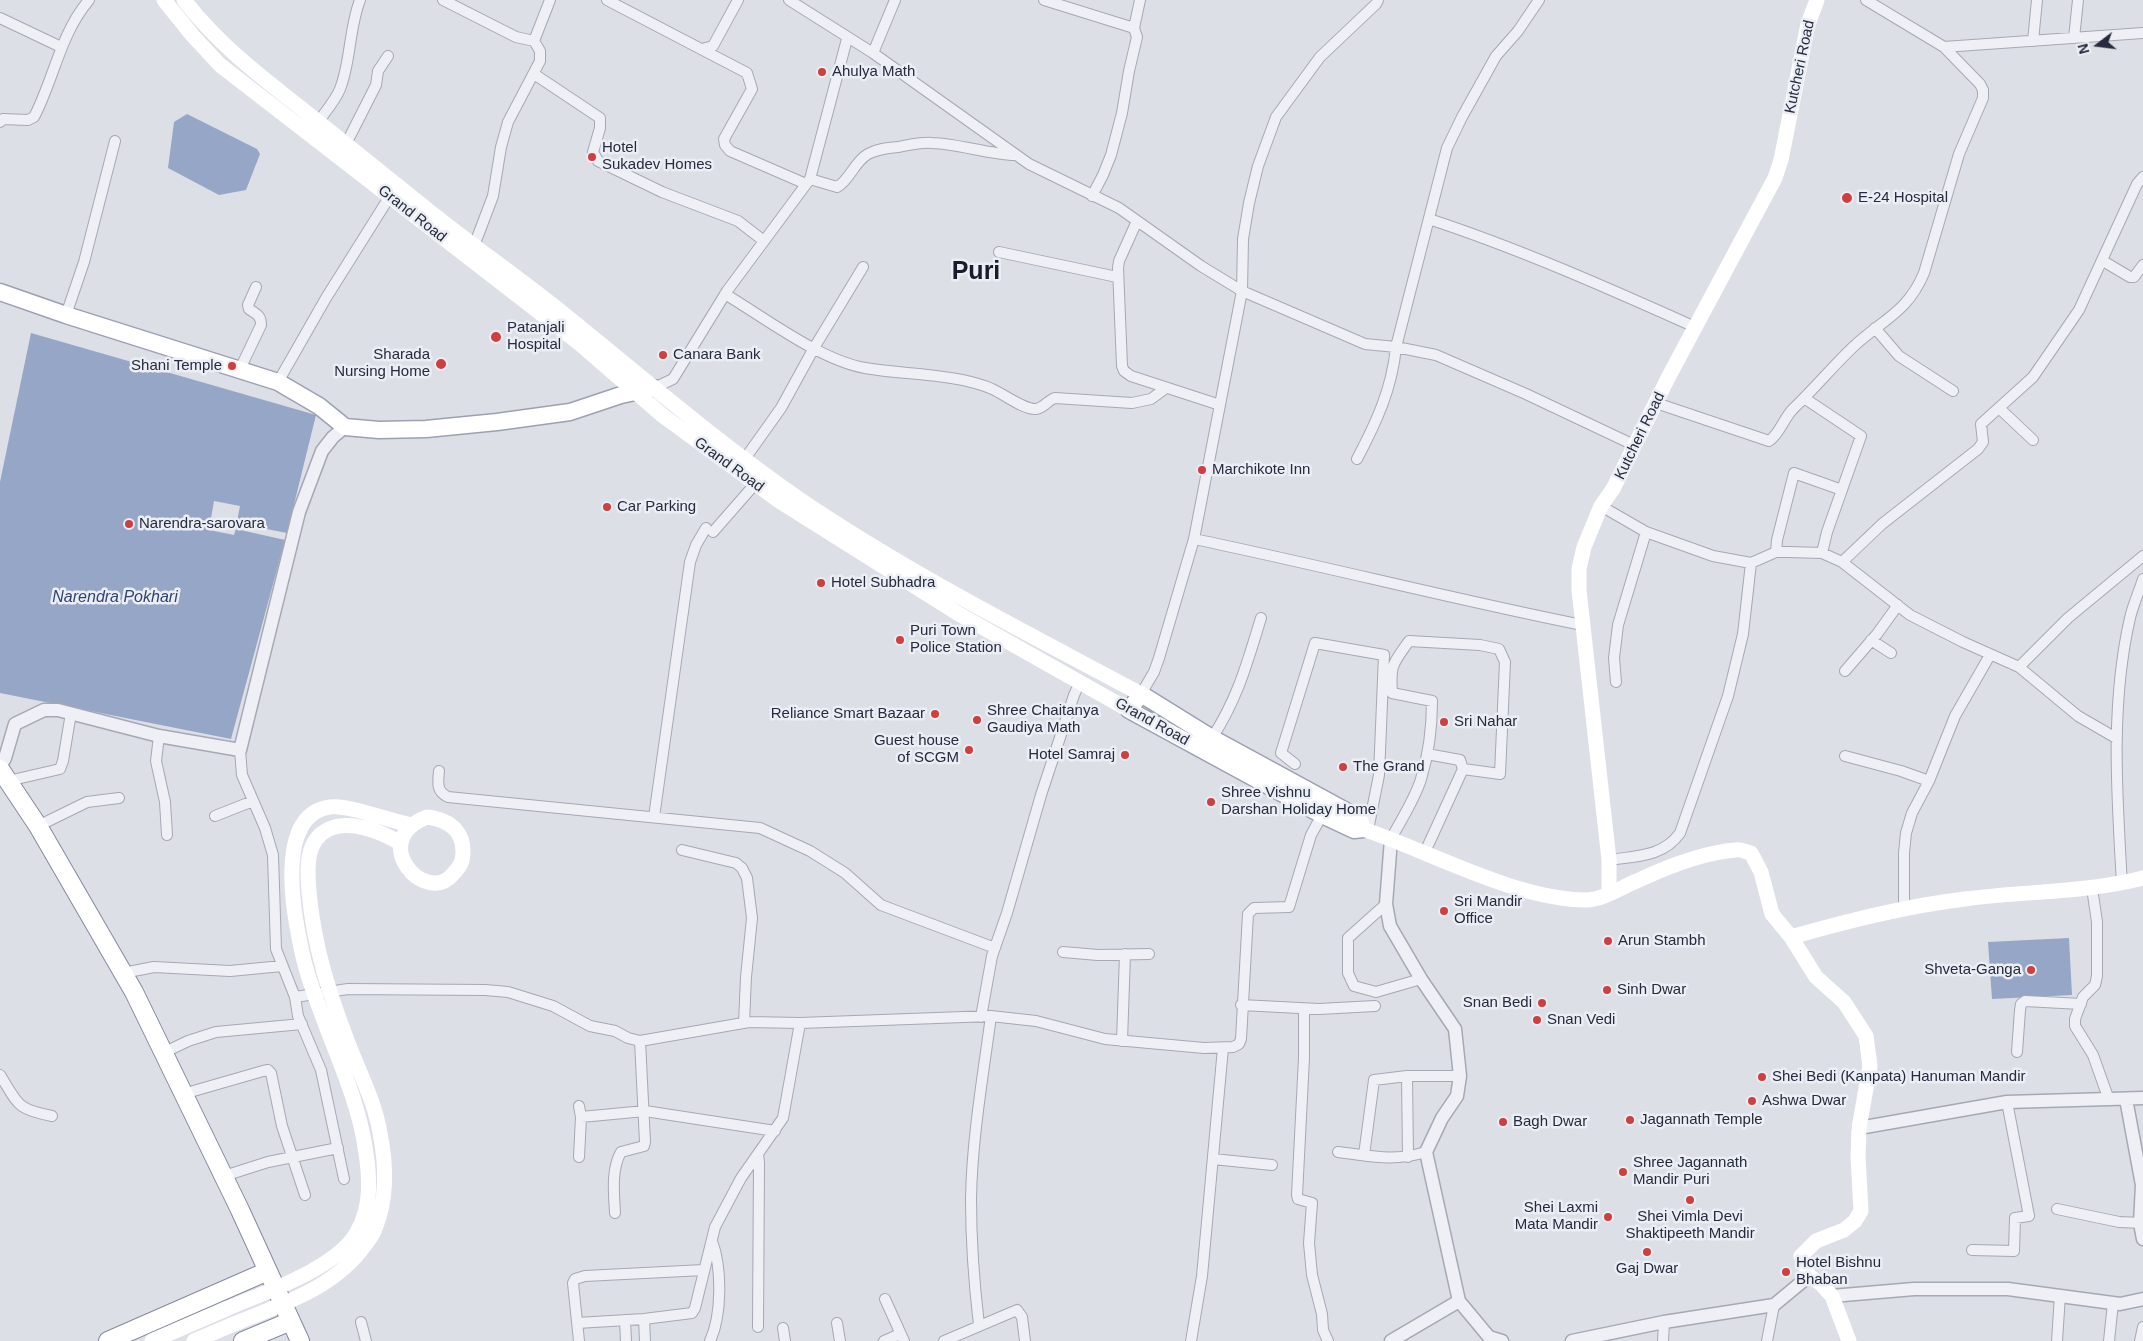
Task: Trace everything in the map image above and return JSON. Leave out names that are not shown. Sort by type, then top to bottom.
[{"type":"highway","points":[[3,772],[38,826],[123,973],[224,1176],[300,1341]]},
{"type":"highway","points":[[108,1341],[268,1271]]},
{"type":"highway","points":[[243,1341],[291,1321]]},
{"type":"main road","name":"Grand Road","points":[[164,0],[193,36],[220,65],[578,343],[662,415],[755,484],[829,534],[924,592],[1080,682],[1322,815],[1354,830],[1366,829],[1484,876],[1540,894],[1588,900],[1609,894],[1663,870],[1713,854],[1738,849],[1751,853],[1761,872],[1772,914],[1791,938]]},
{"type":"main road","name":"Grand Road","points":[[184,0],[222,44],[474,246],[554,306],[744,460],[880,551],[981,609],[1141,694],[1212,738],[1358,818],[1366,829]]},
{"type":"main road","name":"Kutcheri Road","points":[[1609,894],[1609,860],[1578,590],[1579,569],[1584,547],[1601,506],[1614,489],[1656,403],[1775,178],[1781,160],[1808,24],[1817,0]]},
{"type":"main road","points":[[0,292],[66,315],[278,382],[319,406],[345,427],[379,430],[426,429],[497,422],[570,412],[634,392],[654,388]]},
{"type":"main road","points":[[1129,710],[1141,694]]},
{"type":"main road","points":[[152,1341],[309,1272],[328,1261],[356,1234],[364,1220],[368,1205],[368,1171],[365,1145],[352,1098],[304,961],[293,898],[293,848],[298,832],[308,818],[319,810],[332,807],[346,808],[411,826]]},
{"type":"main road","points":[[427,817],[441,819],[450,824],[462,841],[463,850],[461,864],[450,878],[437,883],[425,882],[410,872],[401,859],[400,843],[406,830],[411,826],[427,817]]},
{"type":"main road","points":[[194,1341],[318,1288],[336,1276],[354,1259],[376,1229],[381,1212],[383,1190],[384,1163],[380,1133],[366,1085],[335,1009],[318,954],[311,918],[308,857],[314,841],[320,833],[340,826],[366,829],[391,837],[400,843]]},
{"type":"main road","points":[[1849,1341],[1832,1296],[1820,1282],[1809,1276],[1801,1256],[1816,1242],[1844,1230],[1855,1221],[1861,1211],[1858,1157],[1859,1128],[1870,1066],[1866,1036],[1844,1002],[1816,977],[1791,938],[1850,920],[1965,899],[2092,888],[2122,884],[2143,878]]},
{"type":"street","points":[[0,122],[3,119],[28,120],[34,118],[61,47],[71,27],[89,0]]},
{"type":"street","points":[[318,122],[333,102],[340,88],[352,25],[360,0]]},
{"type":"street","points":[[443,0],[516,37],[534,41]]},
{"type":"street","points":[[474,246],[493,196],[501,147],[508,122],[534,74],[541,56],[534,41],[550,0]]},
{"type":"street","points":[[607,0],[747,73],[752,82],[752,89],[724,138],[725,145],[730,150],[808,181],[837,187],[842,184],[858,162],[866,155],[876,150],[909,145],[931,143],[1016,155]]},
{"type":"street","points":[[702,49],[713,46],[738,0]]},
{"type":"street","points":[[789,0],[847,39],[874,53],[1029,164],[1119,208],[1201,266],[1242,291],[1365,344],[1396,347],[1436,355],[1526,394],[1636,446]]},
{"type":"street","points":[[874,53],[895,0]]},
{"type":"street","points":[[1044,0],[1134,28]]},
{"type":"street","points":[[1092,196],[1111,155],[1122,112],[1137,37],[1134,28],[1140,0]]},
{"type":"street","points":[[1141,694],[1159,658],[1194,539],[1242,291],[1243,239],[1258,166],[1276,117],[1320,57],[1378,0]]},
{"type":"street","points":[[1357,459],[1385,402],[1392,376],[1396,347],[1448,148],[1462,117],[1496,56],[1518,30],[1539,0]]},
{"type":"street","points":[[1656,403],[1769,441],[1790,412],[1851,349],[1875,328],[1897,313],[1917,290],[1924,273],[1959,154],[1983,98],[1983,90],[1980,84],[1944,47],[1866,0]]},
{"type":"street","points":[[2032,42],[2037,0]]},
{"type":"street","points":[[2074,38],[2078,0]]},
{"type":"street","points":[[0,18],[61,47]]},
{"type":"street","points":[[1944,47],[2143,34]]},
{"type":"street","points":[[654,388],[672,379],[725,294],[808,181],[847,39]]},
{"type":"street","points":[[346,144],[376,86],[378,71],[388,56]]},
{"type":"street","points":[[534,74],[600,118],[600,128],[593,152],[598,161],[662,192],[738,221],[764,241]]},
{"type":"street","points":[[66,315],[84,262],[115,141]]},
{"type":"street","points":[[1842,562],[1882,524],[1978,449],[1983,442],[1981,424],[2033,377],[2079,310],[2137,184],[2143,177]]},
{"type":"street","points":[[278,382],[326,298],[390,196]]},
{"type":"street","points":[[1429,220],[1475,234],[1560,267],[1696,326]]},
{"type":"street","points":[[1137,221],[1119,260],[1117,277],[1122,366],[1124,371],[1131,376],[1220,405]]},
{"type":"street","points":[[999,252],[1117,277]]},
{"type":"street","points":[[2103,261],[2130,277],[2134,277],[2143,265]]},
{"type":"street","points":[[744,460],[782,408],[814,348],[863,267]]},
{"type":"street","points":[[240,370],[261,325],[261,319],[249,309],[248,305],[256,287]]},
{"type":"street","points":[[725,294],[814,348],[834,358],[865,368],[922,373],[980,384],[1029,408],[1041,408],[1049,400],[1056,398],[1142,402],[1166,388]]},
{"type":"street","points":[[1875,328],[1899,356],[1953,391]]},
{"type":"street","points":[[1804,398],[1861,436],[1827,532],[1822,554]]},
{"type":"street","points":[[1999,408],[2033,440]]},
{"type":"street","points":[[344,1179],[321,1070],[298,1016],[295,998],[276,949],[273,855],[265,828],[242,774],[240,750],[299,512],[322,451],[333,437],[345,427]]},
{"type":"street","points":[[1776,552],[1777,540],[1794,473],[1842,490]]},
{"type":"street","points":[[654,817],[687,580],[696,545],[755,484]]},
{"type":"street","points":[[1601,506],[1646,532],[1713,556],[1751,563],[1776,552],[1822,554],[1842,562],[1910,614],[1990,655],[2019,667],[2078,716],[2116,738]]},
{"type":"street","points":[[1616,682],[1614,658],[1618,625],[1646,532]]},
{"type":"street","points":[[1194,539],[1291,559],[1394,585],[1582,626]]},
{"type":"street","points":[[2019,667],[2068,618],[2143,556]]},
{"type":"street","points":[[1609,860],[1650,854],[1665,849],[1680,834],[1728,696],[1743,634],[1751,563]]},
{"type":"street","points":[[2122,884],[2117,799],[2116,738],[2122,670],[2130,618],[2143,578]]},
{"type":"street","points":[[1844,672],[1898,605]]},
{"type":"street","points":[[1212,738],[1238,691],[1260,618]]},
{"type":"street","points":[[1871,640],[1891,653]]},
{"type":"street","points":[[1464,769],[1500,774],[1505,662],[1499,649],[1480,645],[1409,641],[1391,669],[1392,693],[1432,701],[1431,737],[1421,781],[1391,839],[1386,904],[1390,926],[1421,979],[1454,1029],[1460,1076],[1457,1096],[1442,1118],[1426,1152],[1459,1301],[1489,1337],[1502,1341]]},
{"type":"street","points":[[1295,764],[1281,753],[1314,643],[1384,655],[1379,775],[1366,829]]},
{"type":"street","points":[[1904,910],[1904,854],[1906,833],[1912,813],[1929,781],[1956,716],[1990,655]]},
{"type":"street","points":[[979,1325],[972,1198],[986,1016],[987,975],[1014,891],[1041,795],[1080,682]]},
{"type":"street","points":[[71,713],[60,769],[3,772],[5,758],[16,724],[44,710],[58,710],[71,713],[159,736],[240,750]]},
{"type":"street","points":[[159,736],[156,761],[166,802],[167,834]]},
{"type":"street","points":[[1425,852],[1464,769],[1460,760],[1427,754]]},
{"type":"street","points":[[1845,756],[1901,771],[1929,781]]},
{"type":"street","points":[[439,772],[438,788],[441,793],[448,796],[760,828],[810,851],[838,869],[881,905],[995,948]]},
{"type":"street","points":[[38,826],[87,802],[119,798]]},
{"type":"street","points":[[215,816],[254,801]]},
{"type":"street","points":[[295,998],[348,989],[485,990],[508,992],[553,1006],[590,1026],[615,1031],[628,1038],[640,1040],[744,1023],[800,1023],[986,1016],[1036,1021],[1105,1039],[1204,1048],[1233,1047],[1239,1044],[1241,1039],[1241,1005],[1248,914],[1254,908],[1289,907],[1311,835],[1322,815]]},
{"type":"street","points":[[682,850],[736,863],[742,868],[747,878],[752,918],[746,977],[744,1023]]},
{"type":"street","points":[[2092,888],[2097,922],[2097,976],[2095,985],[2083,998],[2075,1019],[2076,1031],[2085,1040],[2093,1055],[2109,1100]]},
{"type":"street","points":[[1386,904],[1348,938],[1348,973],[1354,986],[1376,992],[1421,979]]},
{"type":"street","points":[[1063,952],[1098,955],[1149,954]]},
{"type":"street","points":[[1122,1041],[1125,954]]},
{"type":"street","points":[[123,973],[154,967],[230,971],[282,966]]},
{"type":"street","points":[[2017,1052],[2020,1010],[2025,1001],[2081,1004]]},
{"type":"street","points":[[1241,1005],[1304,1009],[1341,1009],[1375,1006]]},
{"type":"street","points":[[1304,1009],[1304,1058],[1297,1195],[1298,1199],[1312,1203],[1309,1243],[1312,1274],[1322,1314],[1323,1330],[1328,1341]]},
{"type":"street","points":[[577,1323],[644,1319],[692,1312],[695,1308],[716,1227],[740,1178],[783,1118],[800,1023]]},
{"type":"street","points":[[164,1053],[188,1040],[216,1032],[302,1024]]},
{"type":"street","points":[[615,1213],[614,1177],[618,1157],[621,1152],[644,1146],[646,1134],[640,1040]]},
{"type":"street","points":[[1191,1341],[1202,1276],[1223,1048]]},
{"type":"street","points":[[183,1094],[268,1070],[271,1072],[282,1126],[305,1195]]},
{"type":"street","points":[[0,1075],[5,1092],[24,1110],[52,1116]]},
{"type":"street","points":[[1364,1155],[1374,1080],[1407,1076],[1460,1076]]},
{"type":"street","points":[[1407,1076],[1408,1157]]},
{"type":"street","points":[[1859,1128],[2008,1102],[2143,1098]]},
{"type":"street","points":[[2126,1099],[2141,1170],[2141,1223],[2143,1239]]},
{"type":"street","points":[[1972,1250],[2014,1251],[2015,1218],[2030,1216],[2008,1102]]},
{"type":"street","points":[[579,1156],[582,1117],[580,1106]]},
{"type":"street","points":[[582,1117],[645,1112],[728,1122],[775,1131]]},
{"type":"street","points":[[224,1176],[250,1166],[338,1148]]},
{"type":"street","points":[[1338,1152],[1391,1159],[1426,1152]]},
{"type":"street","points":[[758,1154],[758,1326]]},
{"type":"street","points":[[1213,1159],[1272,1165]]},
{"type":"street","points":[[2057,1209],[2119,1222],[2141,1223]]},
{"type":"street","points":[[710,1341],[716,1326],[718,1310],[718,1263],[712,1241]]},
{"type":"street","points":[[579,1341],[573,1283],[575,1279],[579,1277],[704,1270]]},
{"type":"street","points":[[1572,1341],[1664,1322],[1774,1305],[1809,1276]]},
{"type":"street","points":[[1832,1296],[1914,1289],[2008,1289],[2120,1304],[2143,1299]]},
{"type":"street","points":[[2057,1341],[2060,1295]]},
{"type":"street","points":[[884,1341],[902,1337],[886,1299]]},
{"type":"street","points":[[1391,1341],[1459,1301]]},
{"type":"street","points":[[2109,1341],[2113,1303]]},
{"type":"street","points":[[1767,1341],[1774,1305]]},
{"type":"street","points":[[944,1341],[1017,1310],[1022,1317],[1024,1341]]},
{"type":"street","points":[[644,1319],[645,1341]]},
{"type":"street","points":[[625,1320],[626,1341]]},
{"type":"street","points":[[361,1322],[366,1341]]},
{"type":"street","points":[[837,1322],[840,1341]]},
{"type":"street","points":[[1662,1341],[1664,1322]]},
{"type":"street","points":[[2140,1341],[2143,1327]]},
{"type":"street","points":[[784,1328],[785,1341]]},
{"type":"water","points":[[187,114],[257,149],[260,154],[246,190],[219,195],[168,168],[174,122]]},
{"type":"water","name":"Narendra Pokhari","points":[[31,333],[316,415],[287,533],[246,525],[245,528],[236,526],[240,506],[214,501],[209,530],[234,535],[236,529],[285,540],[231,739],[0,693],[0,482]]},
{"type":"water","points":[[2069,938],[2072,995],[1992,999],[1988,942]]},
{"type":"place","name":"Ahulya Math","points":[[822,72]]},
{"type":"place","name":"Hotel Sukadev Homes","points":[[592,157]]},
{"type":"place","name":"E-24 Hospital","points":[[1847,198]]},
{"type":"place","name":"Patanjali Hospital","points":[[496,337]]},
{"type":"place","name":"Canara Bank","points":[[663,355]]},
{"type":"place","name":"Sharada Nursing Home","points":[[441,364]]},
{"type":"place","name":"Shani Temple","points":[[232,366]]},
{"type":"place","name":"Marchikote Inn","points":[[1202,470]]},
{"type":"place","name":"Car Parking","points":[[607,507]]},
{"type":"place","name":"Narendra-sarovara","points":[[129,524]]},
{"type":"place","name":"Hotel Subhadra","points":[[821,583]]},
{"type":"place","name":"Puri Town Police Station","points":[[900,640]]},
{"type":"place","name":"Reliance Smart Bazaar","points":[[935,714]]},
{"type":"place","name":"Shree Chaitanya Gaudiya Math","points":[[977,720]]},
{"type":"place","name":"Sri Nahar","points":[[1444,722]]},
{"type":"place","name":"Guest house of SCGM","points":[[969,750]]},
{"type":"place","name":"Hotel Samraj","points":[[1125,755]]},
{"type":"place","name":"The Grand","points":[[1343,767]]},
{"type":"place","name":"Shree Vishnu Darshan Holiday Home","points":[[1211,802]]},
{"type":"place","name":"Sri Mandir Office","points":[[1444,911]]},
{"type":"place","name":"Arun Stambh","points":[[1608,941]]},
{"type":"place","name":"Shveta-Ganga","points":[[2031,970]]},
{"type":"place","name":"Sinh Dwar","points":[[1607,990]]},
{"type":"place","name":"Snan Bedi","points":[[1542,1003]]},
{"type":"place","name":"Snan Vedi","points":[[1537,1020]]},
{"type":"place","name":"Shei Bedi (Kanpata) Hanuman Mandir","points":[[1762,1077]]},
{"type":"place","name":"Ashwa Dwar","points":[[1752,1101]]},
{"type":"place","name":"Jagannath Temple","points":[[1630,1120]]},
{"type":"place","name":"Bagh Dwar","points":[[1503,1122]]},
{"type":"place","name":"Shree Jagannath Mandir Puri","points":[[1623,1172]]},
{"type":"place","name":"Shei Vimla Devi Shaktipeeth Mandir","points":[[1690,1200]]},
{"type":"place","name":"Shei Laxmi Mata Mandir","points":[[1608,1217]]},
{"type":"place","name":"Gaj Dwar","points":[[1647,1252]]},
{"type":"place","name":"Hotel Bishnu Bhaban","points":[[1786,1272]]},
{"type":"district","name":"Puri","points":[[976,272]]}]
